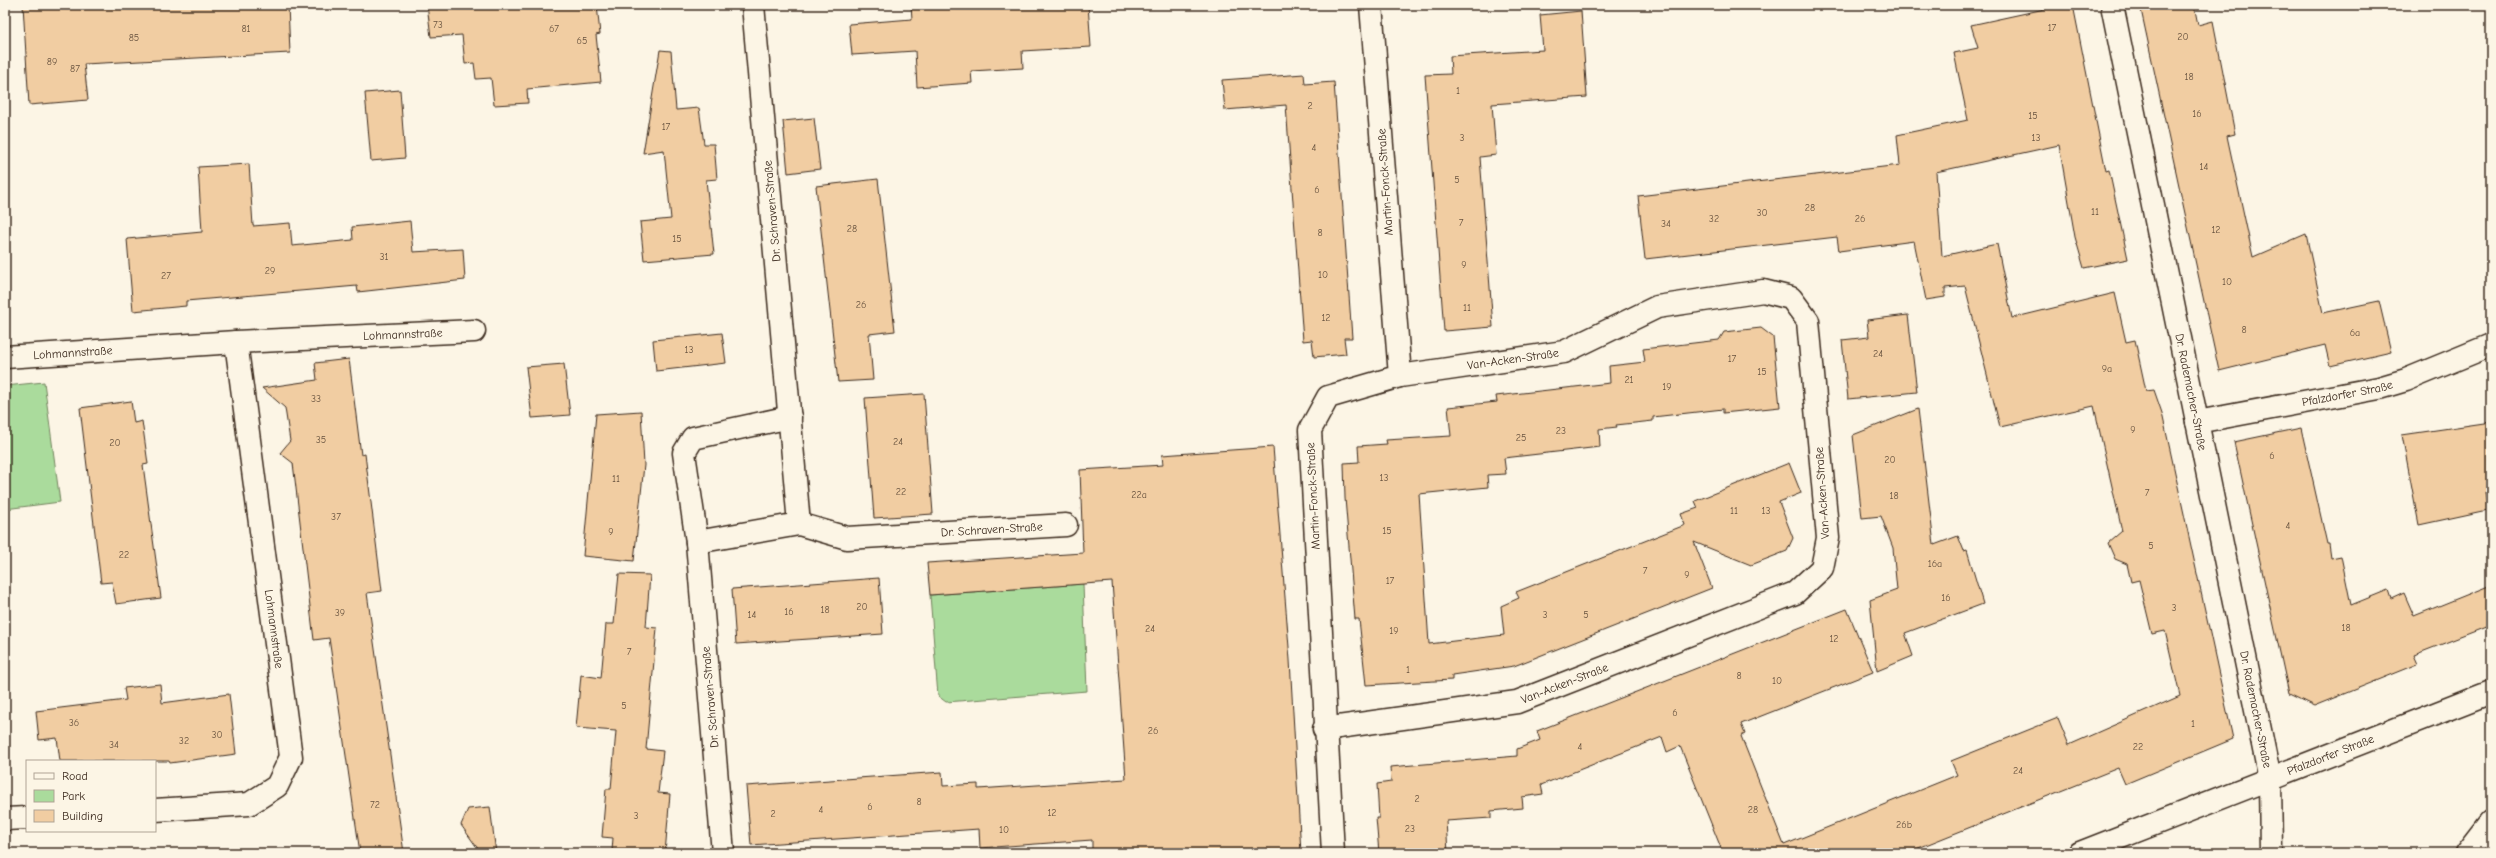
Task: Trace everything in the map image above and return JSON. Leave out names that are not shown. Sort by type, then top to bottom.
[{"type":"street","name":"Dr. Schraven-Straße","points":[[753,5],[799,524]]},
{"type":"street","name":"Martin-Fonck-Straße","points":[[1332,853],[1324,729],[1310,430],[1328,397],[1400,376],[1371,5]]},
{"type":"street","name":"Dr. Rademacher-Straße","points":[[2112,5],[2270,779],[2272,853]]},
{"type":"street","name":"Van-Acken-Straße","points":[[1324,729],[1517,702],[1795,593],[1822,568],[1828,538],[1808,321],[1791,298],[1763,291],[1657,307],[1564,352],[1400,376]]},
{"type":"street","name":"Lohmannstraße","points":[[5,357],[236,342],[474,331]]},
{"type":"street","name":"Lohmannstraße","points":[[156,810],[250,804],[277,786],[291,757],[236,342]]},
{"type":"street","name":"Pfalzdorfer Straße","points":[[2197,422],[2379,388],[2406,380],[2491,344]]},
{"type":"street","name":"Dr. Schraven-Straße","points":[[724,853],[697,542],[684,453],[693,438],[790,417]]},
{"type":"street","name":"Dr. Schraven-Straße","points":[[697,542],[799,524],[847,538],[1066,525]]},
{"type":"street","name":"Pfalzdorfer Straße","points":[[2080,853],[2491,692]]},
{"type":"street","points":[[5,819],[26,818]]},
{"type":"street","points":[[2467,853],[2491,822]]},
{"type":"green space","points":[[44,382],[60,502],[5,509],[5,386]]},
{"type":"green space","points":[[1083,584],[1087,691],[946,702],[938,696],[930,595]]},
{"type":"building","points":[[23,5],[288,5],[290,53],[84,64],[88,100],[29,105]]},
{"type":"building","points":[[427,5],[597,5],[600,34],[596,35],[601,82],[527,89],[528,103],[494,105],[491,78],[476,79],[474,63],[465,64],[462,35],[431,37]]},
{"type":"building","points":[[911,5],[1088,5],[1091,47],[1022,51],[1023,68],[971,71],[972,83],[917,87],[915,51],[852,55],[849,24],[912,19]]},
{"type":"building","points":[[2063,5],[2073,5],[2106,171],[2109,170],[2128,259],[2084,268],[2075,237],[2059,145],[1936,172],[1942,256],[1997,244],[2012,318],[2115,293],[2126,342],[2135,340],[2146,391],[2154,390],[2162,413],[2233,739],[2125,784],[2118,768],[1906,853],[1723,853],[1680,746],[1667,752],[1662,737],[1541,785],[1543,794],[1522,797],[1523,808],[1491,811],[1491,818],[1446,821],[1448,853],[1379,853],[1376,818],[1379,818],[1377,784],[1391,782],[1390,767],[1517,756],[1517,749],[1540,740],[1537,731],[1847,609],[1873,672],[1741,724],[1745,734],[1741,736],[1784,845],[1957,775],[1951,761],[2058,718],[2069,745],[2180,696],[2165,631],[2152,634],[2139,580],[2131,582],[2127,564],[2115,559],[2108,543],[2122,531],[2094,406],[2000,427],[1965,286],[1945,288],[1945,297],[1926,300],[1914,241],[1839,251],[1837,237],[1645,259],[1638,196],[1900,165],[1897,135],[1968,120],[1954,53],[1978,48],[1971,25]]},
{"type":"building","points":[[2140,5],[2194,5],[2198,25],[2213,21],[2235,134],[2227,136],[2253,257],[2306,234],[2323,313],[2379,301],[2391,352],[2330,366],[2325,345],[2219,371]]},
{"type":"building","points":[[1581,11],[1587,97],[1492,104],[1496,155],[1480,157],[1493,327],[1444,331],[1425,75],[1451,74],[1450,56],[1543,50],[1540,15]]},
{"type":"building","points":[[660,50],[671,51],[676,110],[699,108],[704,144],[714,144],[717,179],[706,180],[714,254],[644,260],[640,222],[671,219],[664,150],[643,153]]},
{"type":"building","points":[[1304,74],[1305,84],[1334,82],[1352,338],[1344,338],[1346,354],[1314,357],[1312,340],[1303,341],[1286,105],[1225,110],[1222,80]]},
{"type":"building","points":[[400,90],[405,158],[371,161],[365,93]]},
{"type":"building","points":[[814,118],[820,169],[788,173],[783,121]]},
{"type":"building","points":[[249,164],[253,226],[290,223],[292,246],[353,240],[352,227],[410,221],[413,252],[463,249],[465,280],[358,292],[357,286],[186,301],[186,306],[133,311],[127,239],[202,232],[198,167]]},
{"type":"building","points":[[878,179],[895,331],[869,334],[873,380],[838,382],[816,186]]},
{"type":"building","points":[[1908,315],[1917,392],[1848,399],[1842,340],[1869,337],[1867,320]]},
{"type":"building","points":[[1761,328],[1773,337],[1780,407],[1723,413],[1723,409],[1653,417],[1653,421],[1616,425],[1617,427],[1599,429],[1600,447],[1504,458],[1506,474],[1487,475],[1488,487],[1419,494],[1429,644],[1504,635],[1501,606],[1519,598],[1516,592],[1685,525],[1681,514],[1698,508],[1695,501],[1789,463],[1801,493],[1779,502],[1793,538],[1787,551],[1751,565],[1694,542],[1712,588],[1514,666],[1452,675],[1452,680],[1366,685],[1359,619],[1355,619],[1345,498],[1344,463],[1359,462],[1358,446],[1387,444],[1386,440],[1451,436],[1448,407],[1497,402],[1496,396],[1610,383],[1609,366],[1645,362],[1643,349],[1719,340],[1724,332]]},
{"type":"building","points":[[722,333],[726,363],[656,371],[653,340]]},
{"type":"building","points":[[349,359],[361,455],[365,454],[382,591],[367,593],[404,853],[360,853],[329,638],[314,640],[293,463],[280,453],[290,441],[285,408],[262,388],[317,380],[315,363]]},
{"type":"building","points":[[564,364],[570,415],[532,418],[526,367]]},
{"type":"building","points":[[924,394],[933,514],[874,518],[865,398]]},
{"type":"building","points":[[131,401],[134,423],[142,421],[148,464],[143,465],[161,598],[116,604],[112,582],[101,583],[80,408]]},
{"type":"building","points":[[1918,409],[1934,545],[1958,536],[1964,551],[1967,550],[1983,604],[1905,633],[1913,656],[1877,671],[1870,600],[1897,590],[1893,548],[1881,516],[1862,518],[1853,435]]},
{"type":"building","points":[[641,411],[644,465],[634,561],[583,556],[596,414]]},
{"type":"building","points":[[2491,422],[2491,491],[2485,492],[2488,510],[2419,525],[2402,435]]},
{"type":"building","points":[[2301,428],[2327,544],[2329,544],[2331,558],[2341,556],[2351,605],[2388,590],[2391,599],[2404,593],[2414,616],[2491,585],[2491,625],[2414,655],[2418,664],[2314,706],[2289,694],[2234,442]]},
{"type":"building","points":[[1273,447],[1290,660],[1301,853],[1271,853],[1271,850],[1229,853],[1092,853],[1092,840],[980,848],[979,829],[751,845],[746,786],[942,772],[943,786],[978,784],[978,789],[1126,779],[1112,582],[930,595],[927,563],[1083,553],[1080,470],[1163,465],[1162,455]]},
{"type":"building","points":[[619,574],[650,575],[646,627],[657,628],[646,749],[663,751],[658,793],[670,794],[665,853],[614,853],[612,851],[613,838],[602,837],[606,789],[611,789],[616,731],[576,728],[581,675],[601,678],[606,624],[614,624]]},
{"type":"building","points":[[879,578],[883,634],[736,644],[732,589]]},
{"type":"building","points":[[160,684],[162,703],[229,694],[236,754],[170,763],[169,761],[156,760],[60,760],[57,738],[39,740],[36,711],[126,700],[124,688]]},
{"type":"building","points":[[490,807],[496,853],[481,853],[461,825],[468,809]]}]
